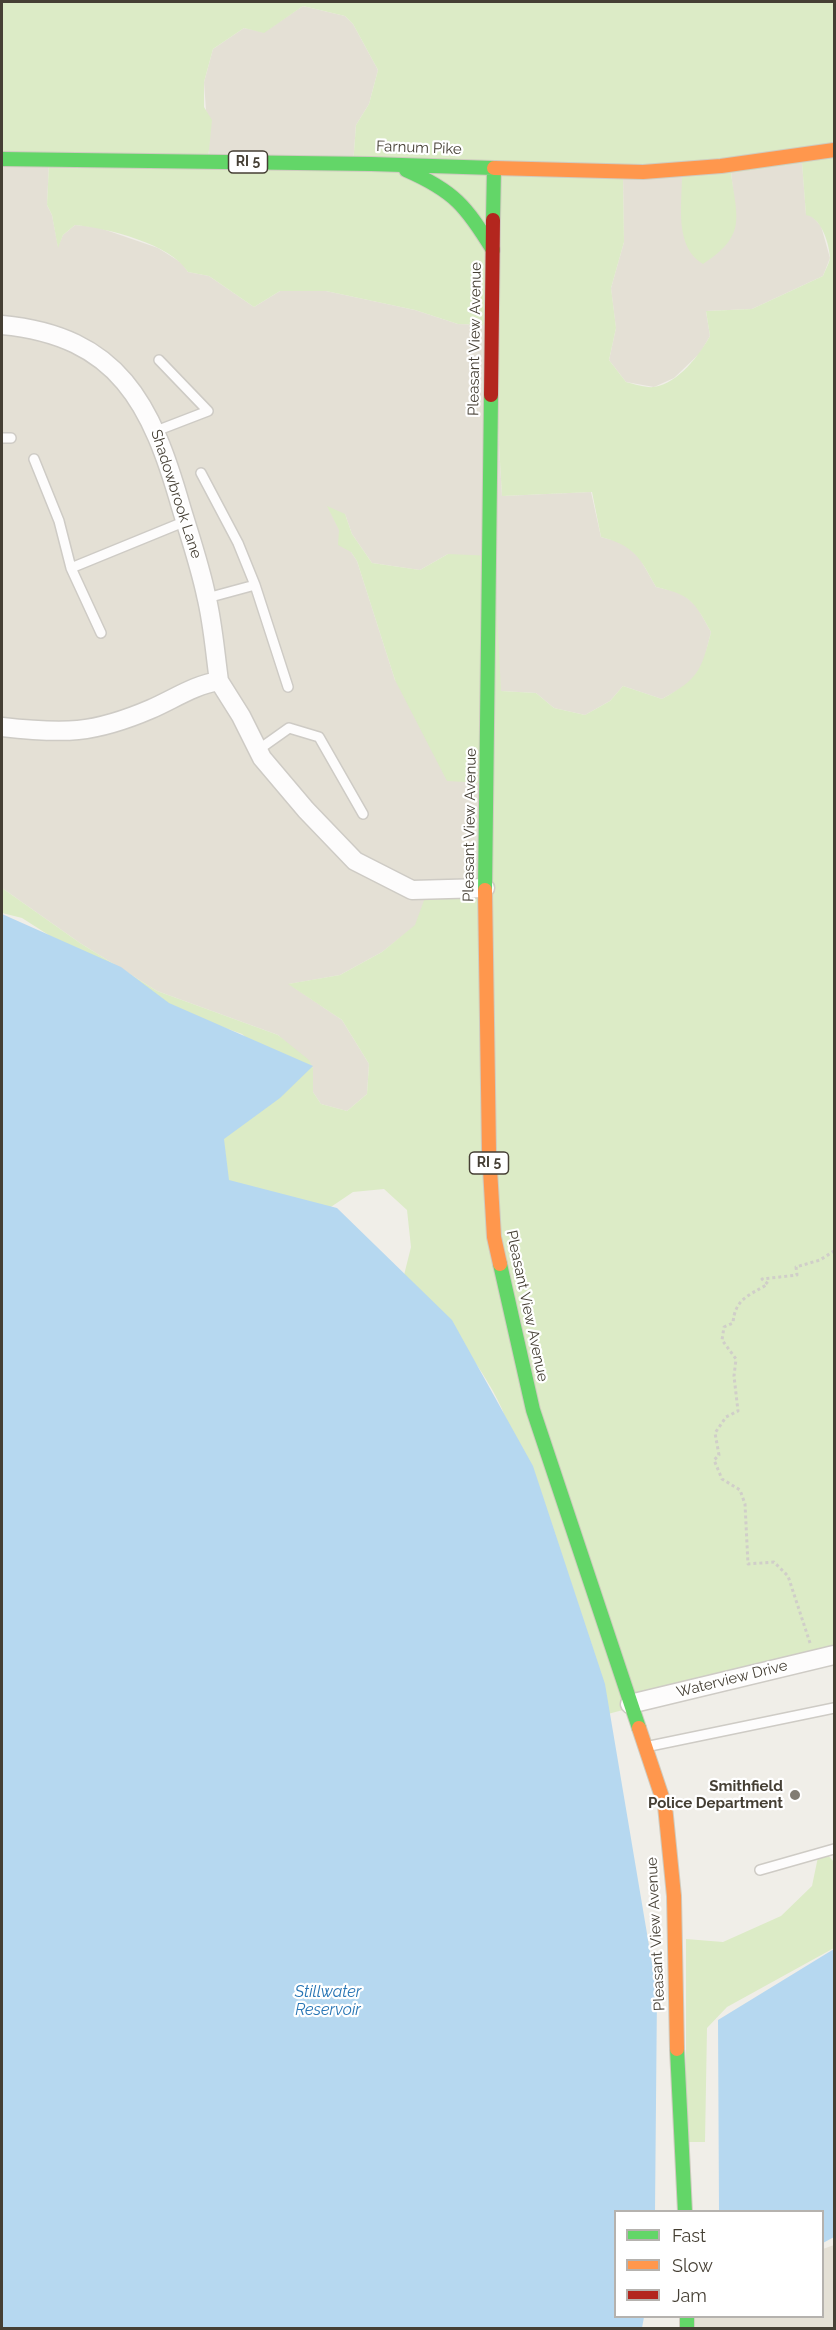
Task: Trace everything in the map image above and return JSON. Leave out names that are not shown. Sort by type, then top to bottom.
[{"type":"main road","name":"Farnum Pike","points":[[2,159],[97,163],[390,164],[643,172],[721,166],[834,150]]},
{"type":"main road","points":[[390,164],[442,185],[464,203],[493,250]]},
{"type":"main road","name":"Pleasant View Avenue","points":[[494,168],[485,888],[489,1141],[494,1237],[533,1410],[664,1806],[674,1896],[680,2132],[685,2210]]},
{"type":"street","name":"Shadowbrook Lane","points":[[2,325],[29,328],[64,338],[94,355],[132,389],[156,431],[168,460],[207,598],[219,681],[241,716],[258,750],[306,810],[355,861],[412,890],[485,888]]},
{"type":"street","points":[[2,727],[72,733],[88,731],[111,726],[201,684],[219,681]]},
{"type":"street","name":"Waterview Drive","points":[[630,1704],[834,1655]]},
{"type":"lane","points":[[156,431],[208,411],[159,360]]},
{"type":"lane","points":[[34,459],[59,521],[71,567],[101,633]]},
{"type":"lane","points":[[201,473],[238,543],[255,585],[288,687]]},
{"type":"lane","points":[[71,567],[186,521]]},
{"type":"lane","points":[[207,598],[255,585]]},
{"type":"lane","points":[[258,750],[290,728],[319,737],[363,814]]},
{"type":"lane","points":[[644,1747],[834,1708]]},
{"type":"lane","points":[[760,1870],[834,1849]]},
{"type":"path","points":[[815,1659],[788,1576],[774,1562],[748,1564],[745,1504],[740,1491],[722,1479],[714,1460],[719,1455],[715,1433],[726,1417],[738,1411],[734,1376],[736,1359],[722,1340],[724,1327],[733,1323],[734,1308],[745,1298],[768,1284],[762,1279],[797,1275],[796,1267],[820,1260],[834,1251]]},
{"type":"shaded area","points":[[303,6],[345,16],[353,24],[378,70],[369,104],[356,125],[353,165],[210,164],[204,82],[213,49],[244,28],[264,32]]},
{"type":"shaded area","points":[[2,158],[49,163],[47,205],[52,215],[58,246],[63,235],[75,225],[97,227],[158,248],[182,263],[188,272],[209,276],[254,307],[280,291],[326,291],[415,310],[458,324],[492,325],[502,496],[591,492],[601,537],[623,543],[639,557],[656,587],[682,593],[697,607],[711,632],[703,664],[689,684],[662,699],[623,686],[610,701],[585,715],[554,708],[536,693],[501,691],[448,554],[420,570],[372,563],[352,534],[345,514],[351,552],[357,561],[395,680],[485,783],[492,866],[382,952],[340,975],[289,984],[342,1020],[369,1064],[367,1094],[347,1111],[321,1104],[313,1092],[313,1068],[278,1035],[157,991],[80,943],[2,888]]},
{"type":"shaded area","points":[[802,162],[806,214],[811,215],[821,226],[830,258],[823,276],[752,309],[706,311],[710,336],[700,353],[674,378],[654,387],[626,382],[609,360],[616,328],[611,288],[624,242],[623,179],[682,176],[682,222],[736,218],[731,172]]},
{"type":"shaded area","points":[[834,2245],[834,2328],[685,2328],[685,2318],[824,2318],[824,2249]]},
{"type":"green space","points":[[2,2],[834,2],[834,1653],[608,1714],[502,1409],[493,1390],[470,1356],[404,1275],[411,1247],[407,1210],[384,1189],[353,1192],[319,1215],[221,1194],[220,1143],[272,1061],[242,1034],[155,1003],[22,918],[2,913],[2,888],[80,943],[157,991],[278,1035],[309,1060],[313,1068],[313,1092],[321,1104],[347,1111],[367,1094],[369,1064],[342,1020],[288,984],[340,975],[382,952],[415,925],[427,892],[490,895],[485,783],[447,781],[395,680],[357,561],[351,552],[338,545],[339,530],[327,506],[345,514],[352,534],[372,563],[420,570],[448,554],[494,556],[501,691],[536,693],[554,708],[585,715],[610,701],[623,686],[662,699],[691,680],[701,666],[711,632],[705,621],[690,601],[677,593],[656,587],[641,561],[629,549],[601,537],[592,492],[502,496],[492,325],[458,324],[415,310],[326,291],[280,291],[254,307],[209,276],[188,272],[168,253],[137,239],[88,227],[75,225],[63,235],[58,248],[52,215],[47,205],[49,163],[2,158]],"holes":[[[303,6],[345,16],[353,24],[378,70],[369,104],[356,125],[353,165],[208,160],[212,120],[204,107],[204,82],[213,49],[244,28],[264,33]],[[802,163],[806,215],[820,225],[829,251],[830,259],[823,276],[752,309],[706,311],[710,336],[680,374],[654,387],[626,382],[609,360],[616,328],[611,288],[624,242],[623,179],[682,176],[681,212],[684,236],[687,247],[703,264],[717,254],[733,235],[736,214],[731,173]]]},
{"type":"green space","points":[[826,1853],[834,1862],[834,1948],[727,2007],[707,2028],[705,2142],[686,2142],[686,1939],[723,1942],[781,1916],[812,1886],[818,1857]]},
{"type":"water","name":"Stillwater Reservoir","points":[[2,914],[121,967],[169,1003],[313,1066],[280,1098],[224,1139],[229,1180],[337,1208],[452,1320],[533,1466],[605,1684],[657,1993],[655,2210],[614,2210],[614,2318],[644,2318],[642,2328],[2,2328]]},
{"type":"water","points":[[834,1949],[834,2237],[824,2242],[824,2210],[719,2210],[718,2020]]},
{"type":"traffic: fast","points":[[2,159],[494,168],[493,220]]},
{"type":"traffic: fast","points":[[406,170],[436,185],[457,201],[475,222],[493,250]]},
{"type":"traffic: fast","points":[[485,890],[491,395]]},
{"type":"traffic: fast","points":[[500,1264],[533,1410],[639,1728]]},
{"type":"traffic: fast","points":[[677,2049],[685,2210]]},
{"type":"traffic: fast","points":[[687,2318],[687,2328]]},
{"type":"traffic: slow","points":[[494,168],[643,172],[721,166],[834,150]]},
{"type":"traffic: slow","points":[[485,890],[489,1152],[494,1237],[500,1264]]},
{"type":"traffic: slow","points":[[639,1728],[665,1806],[674,1896],[677,2049]]},
{"type":"traffic: jam","points":[[491,395],[493,220]]},
{"type":"place","name":"Smithfield Police Department","points":[[795,1795]]}]
